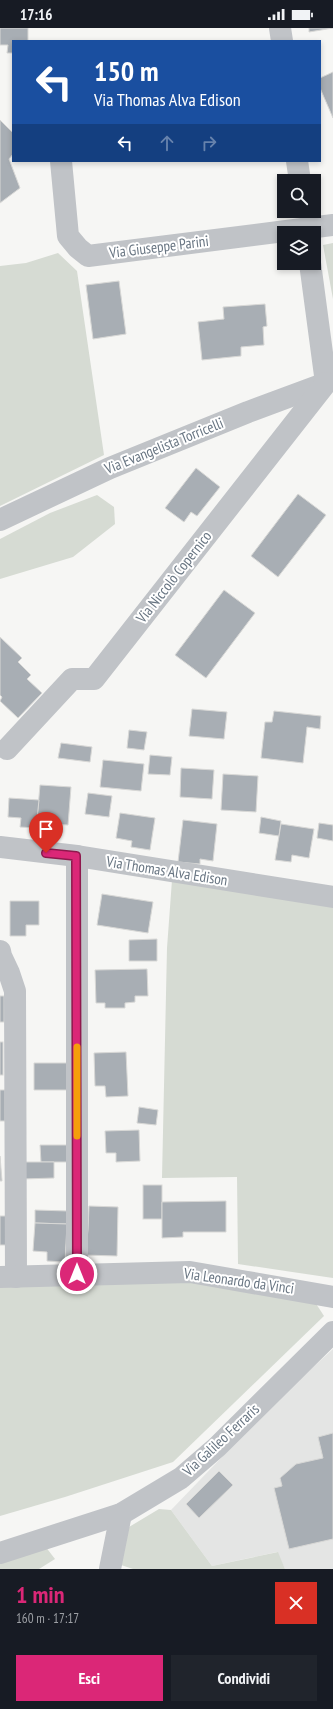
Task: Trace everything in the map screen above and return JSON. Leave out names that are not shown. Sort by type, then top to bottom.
[{"type":"street","points":[[280,28],[282,40]]},
{"type":"street","name":"Via Giuseppe Parini","points":[[61,162],[68,236],[78,248],[88,256],[305,224],[333,225]]},
{"type":"street","points":[[297,162],[299,174]]},
{"type":"street","points":[[311,270],[330,383]]},
{"type":"street","name":"Via Evangelista Torricelli","points":[[0,520],[110,468],[248,412],[330,383]]},
{"type":"street","name":"Via Niccolò Copernico","points":[[7,749],[72,679],[94,679],[330,383]]},
{"type":"street","points":[[0,847],[0,857]]},
{"type":"street","name":"Via Thomas Alva Edison","points":[[0,847],[76,856],[333,897]]},
{"type":"street","points":[[76,856],[77,1274]]},
{"type":"street","points":[[0,951],[0,956],[9,973],[15,991],[8,1277]]},
{"type":"street","name":"Via Leonardo da Vinci","points":[[8,1277],[190,1272],[333,1297]]},
{"type":"street","name":"Via Galileo Ferraris","points":[[0,1553],[121,1514],[181,1478],[217,1447],[333,1332]]},
{"type":"street","points":[[110,1569],[121,1514]]},
{"type":"shaded area","points":[[333,243],[333,299],[323,245]]},
{"type":"shaded area","points":[[58,253],[77,271],[104,455],[0,506],[0,266],[26,263]]},
{"type":"shaded area","points":[[97,495],[114,507],[115,524],[73,557],[0,579],[0,539],[50,513]]},
{"type":"shaded area","points":[[172,880],[333,903],[333,1278],[238,1264],[237,1177],[162,1178],[167,948]]},
{"type":"shaded area","points":[[162,1278],[313,1299],[324,1316],[173,1462],[65,1497],[0,1516],[0,1284]]},
{"type":"shaded area","points":[[333,1349],[333,1569],[285,1569],[277,1552],[212,1566],[171,1510],[275,1402]]},
{"type":"shaded area","points":[[159,1509],[171,1510],[212,1566],[278,1552],[285,1569],[133,1569],[121,1565],[124,1530]]},
{"type":"shaded area","points":[[45,1546],[55,1559],[39,1569],[0,1569],[0,1562]]},
{"type":"building","points":[[0,28],[28,28],[28,40],[12,40],[12,53],[7,53],[8,45],[0,45]]},
{"type":"building","points":[[309,28],[333,28],[309,32]]},
{"type":"building","points":[[333,72],[333,118],[321,90],[321,78]]},
{"type":"building","points":[[0,120],[12,132],[12,155],[9,159],[20,188],[0,203]]},
{"type":"building","points":[[119,281],[126,334],[93,339],[86,285]]},
{"type":"building","points":[[265,304],[267,326],[263,327],[264,345],[241,347],[241,356],[202,360],[198,322],[224,319],[223,307]]},
{"type":"building","points":[[196,468],[220,487],[197,516],[191,512],[184,522],[165,508]]},
{"type":"building","points":[[298,494],[326,515],[278,577],[251,556]]},
{"type":"building","points":[[224,590],[255,613],[206,678],[175,655]]},
{"type":"building","points":[[0,637],[22,658],[18,662],[31,675],[27,679],[42,693],[18,718],[0,701],[2,697],[0,695]]},
{"type":"building","points":[[192,709],[227,712],[224,739],[189,736]]},
{"type":"building","points":[[274,711],[321,716],[320,729],[307,727],[303,763],[261,758],[265,722],[272,722]]},
{"type":"building","points":[[129,730],[147,732],[144,750],[127,748]]},
{"type":"building","points":[[61,743],[92,747],[90,762],[58,758]]},
{"type":"building","points":[[150,755],[172,757],[170,775],[148,774]]},
{"type":"building","points":[[103,760],[144,764],[141,791],[100,787]]},
{"type":"building","points":[[181,768],[214,770],[212,799],[180,797]]},
{"type":"building","points":[[223,774],[258,776],[256,812],[221,810]]},
{"type":"building","points":[[40,785],[71,787],[68,825],[51,824],[50,832],[36,831]]},
{"type":"building","points":[[88,793],[112,796],[109,817],[85,814]]},
{"type":"building","points":[[9,798],[39,800],[36,828],[20,827],[21,818],[8,817]]},
{"type":"building","points":[[120,813],[155,818],[150,850],[131,847],[132,841],[116,838]]},
{"type":"building","points":[[261,817],[281,821],[279,836],[259,833]]},
{"type":"building","points":[[183,820],[217,824],[213,861],[200,859],[200,864],[178,862]]},
{"type":"building","points":[[319,823],[333,825],[333,841],[317,838]]},
{"type":"building","points":[[281,824],[314,829],[309,858],[292,855],[291,862],[275,860]]},
{"type":"building","points":[[102,894],[153,902],[148,933],[97,925]]},
{"type":"building","points":[[10,901],[39,901],[39,925],[26,925],[26,936],[10,936]]},
{"type":"building","points":[[157,939],[157,961],[129,961],[129,940]]},
{"type":"building","points":[[147,969],[148,996],[135,996],[135,1002],[125,1003],[125,1008],[105,1008],[105,1003],[96,1003],[95,970]]},
{"type":"building","points":[[0,996],[4,996],[4,1022],[0,1022]]},
{"type":"building","points":[[0,1042],[3,1042],[3,1075],[0,1075]]},
{"type":"building","points":[[126,1052],[128,1096],[106,1097],[105,1086],[95,1086],[94,1053]]},
{"type":"building","points":[[34,1063],[69,1063],[68,1090],[34,1090]]},
{"type":"building","points":[[0,1090],[5,1090],[5,1121],[0,1121]]},
{"type":"building","points":[[139,1107],[158,1110],[156,1125],[137,1123]]},
{"type":"building","points":[[139,1130],[140,1161],[116,1162],[116,1153],[106,1153],[105,1131]]},
{"type":"building","points":[[40,1145],[68,1145],[68,1162],[41,1162]]},
{"type":"building","points":[[0,1156],[2,1181],[0,1181]]},
{"type":"building","points":[[22,1162],[54,1162],[54,1178],[22,1179]]},
{"type":"building","points":[[143,1185],[162,1185],[162,1219],[143,1219]]},
{"type":"building","points":[[226,1201],[226,1232],[183,1232],[183,1237],[162,1238],[162,1202]]},
{"type":"building","points":[[89,1206],[118,1207],[117,1256],[85,1255]]},
{"type":"building","points":[[35,1210],[68,1211],[67,1224],[35,1223]]},
{"type":"building","points":[[0,1216],[6,1216],[6,1245],[0,1245]]},
{"type":"building","points":[[35,1223],[67,1224],[65,1262],[47,1261],[47,1252],[33,1251]]},
{"type":"building","points":[[333,1433],[333,1539],[289,1549],[274,1488],[282,1486],[280,1478],[296,1464],[323,1458],[318,1437]]},
{"type":"building","points":[[219,1471],[233,1485],[199,1518],[186,1504]]},
{"type":"slow traffic","points":[[77,1047],[77,1136]]},
{"type":"route","points":[[46,853],[76,856],[77,1274]]}]
